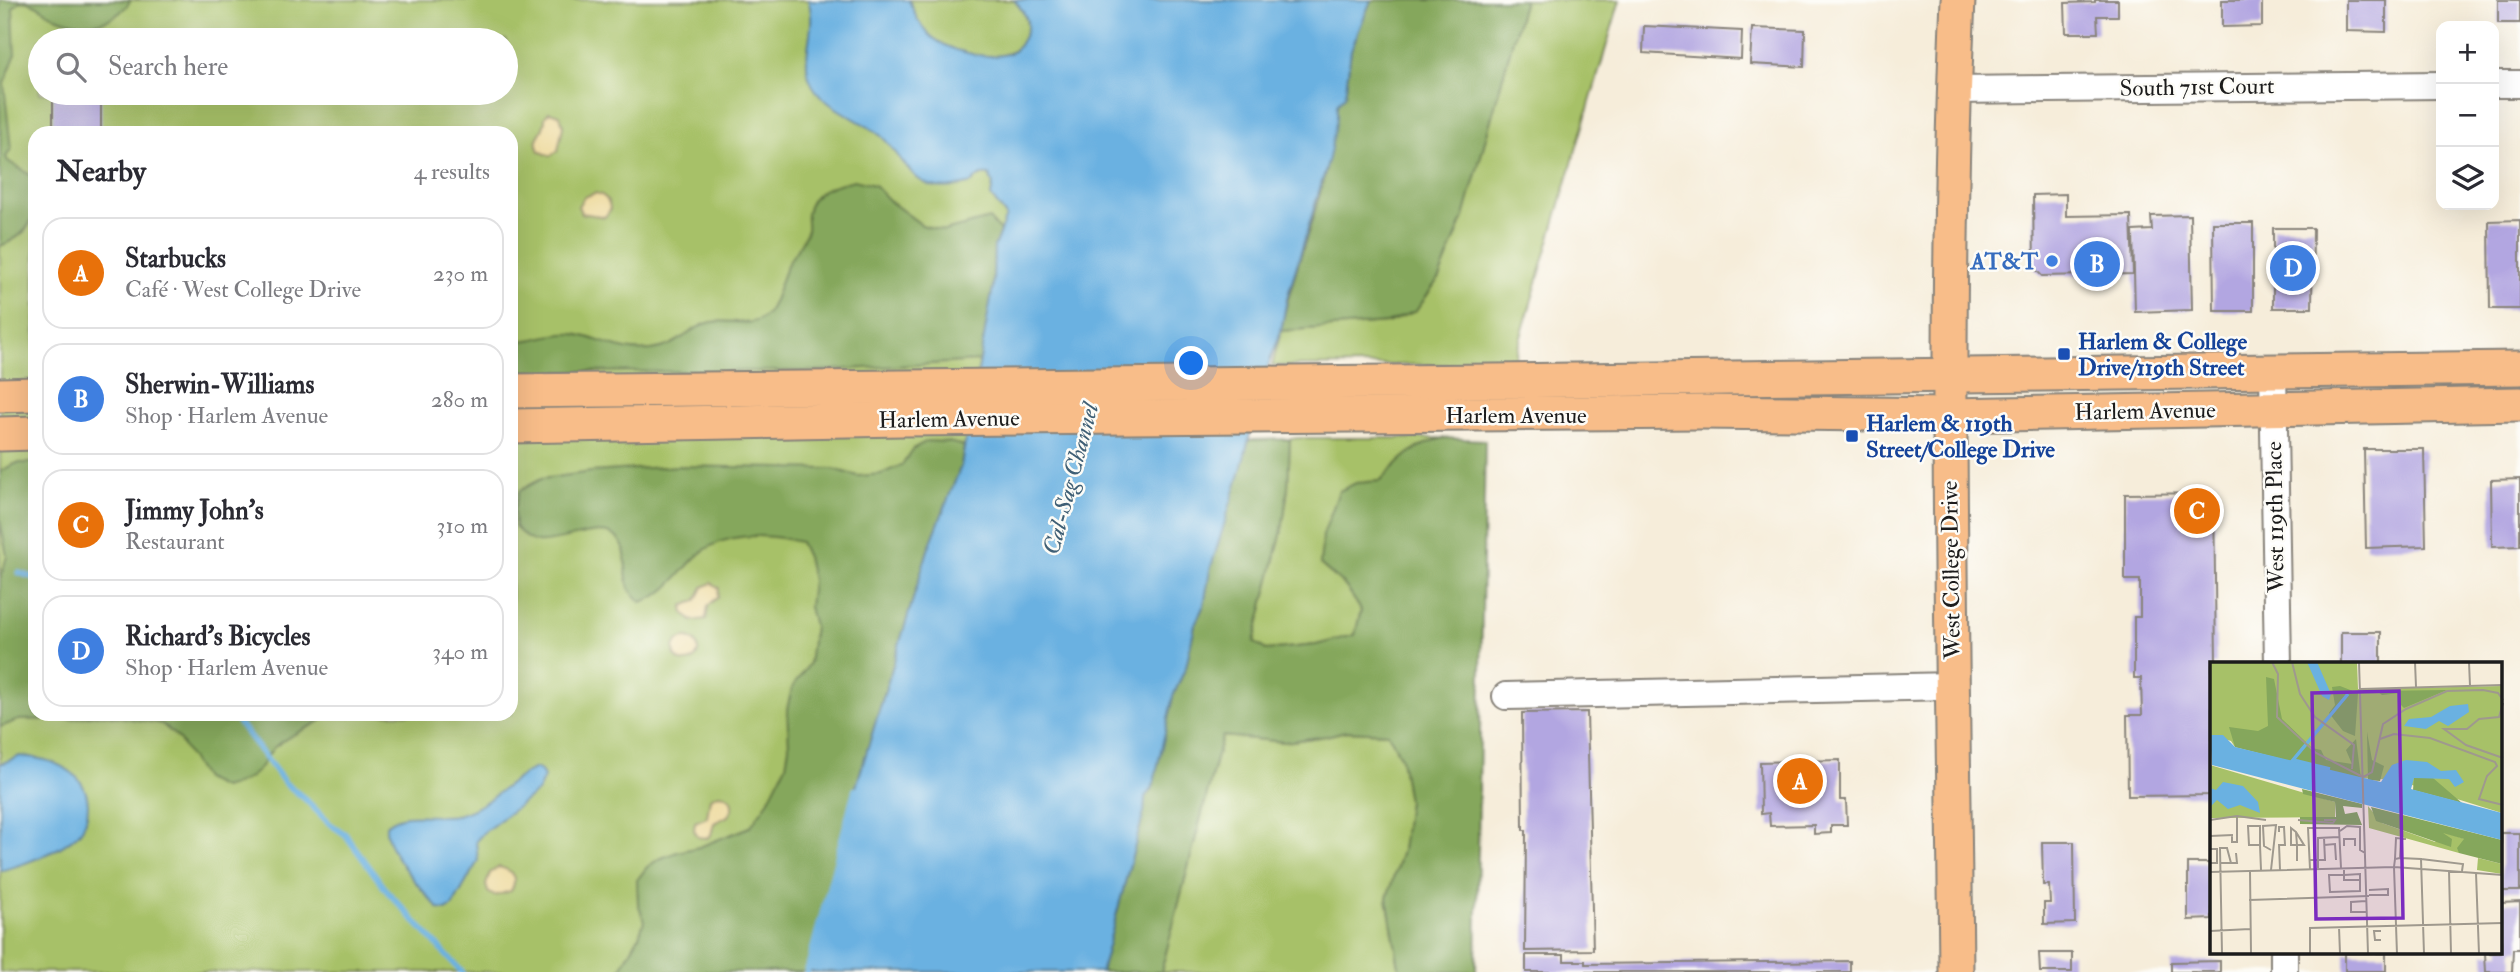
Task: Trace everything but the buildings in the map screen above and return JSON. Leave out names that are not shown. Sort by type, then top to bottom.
[{"type":"main road","name":"West College Drive","points":[[1956,972],[1949,374],[1958,0]]},
{"type":"main road","name":"Harlem Avenue","points":[[518,391],[902,404],[1325,400],[1949,374],[2520,368]]},
{"type":"main road","points":[[0,394],[28,394]]},
{"type":"main road","name":"Harlem Avenue","points":[[1325,400],[1701,412],[1949,415],[2520,404]]},
{"type":"main road","name":"Harlem Avenue","points":[[518,426],[902,404]]},
{"type":"main road","points":[[0,434],[28,433]]},
{"type":"street","points":[[2499,84],[2520,84]]},
{"type":"street","name":"South 71st Court","points":[[1954,90],[2436,85]]},
{"type":"street","name":"West 119th Place","points":[[2273,370],[2278,662]]},
{"type":"street","points":[[1506,696],[1953,686]]},
{"type":"street","points":[[2284,954],[2284,972]]},
{"type":"green space","points":[[0,0],[1014,0],[1026,18],[1027,30],[1022,43],[1014,50],[995,57],[954,186],[972,183],[980,176],[990,175],[993,184],[991,196],[1006,216],[961,466],[807,972],[0,972]]},
{"type":"green space","points":[[0,0],[131,0],[116,15],[98,23],[88,24],[56,17],[26,1],[21,1],[13,8],[15,56],[4,84],[11,149],[6,157],[28,174],[28,226],[21,234],[0,246]]},
{"type":"green space","points":[[1371,0],[1524,0],[1464,217],[1439,278],[1416,311],[1387,323],[1281,331],[1326,169],[1337,103],[1345,96],[1351,50]]},
{"type":"green space","points":[[1524,0],[1620,0],[1513,364],[1272,366],[1281,331],[1387,323],[1416,311],[1439,278],[1464,217]]},
{"type":"green space","points":[[854,180],[874,185],[891,202],[922,225],[944,231],[989,219],[1000,231],[994,247],[993,287],[980,361],[816,371],[518,372],[518,341],[574,334],[616,347],[648,350],[667,346],[708,323],[748,322],[762,318],[768,312],[788,263],[806,234],[809,206],[818,194]]},
{"type":"green space","points":[[1444,438],[1409,454],[1380,481],[1356,483],[1320,564],[1346,587],[1361,610],[1355,635],[1316,645],[1266,650],[1254,642],[1282,531],[1288,488],[1290,439]]},
{"type":"green space","points":[[1444,438],[1485,440],[1476,972],[1400,972],[1387,898],[1402,851],[1408,801],[1401,758],[1388,733],[1346,731],[1285,742],[1222,736],[1161,972],[1101,972],[1144,812],[1145,797],[1153,787],[1173,696],[1186,667],[1195,624],[1204,605],[1210,570],[1249,440],[1290,439],[1288,488],[1282,531],[1254,642],[1266,650],[1316,645],[1355,635],[1361,610],[1346,587],[1320,564],[1323,535],[1339,491],[1356,483],[1380,481],[1409,454]]},
{"type":"green space","points":[[927,441],[964,446],[961,466],[928,550],[855,790],[807,972],[619,972],[639,936],[644,921],[638,903],[637,880],[647,867],[677,852],[699,847],[750,827],[767,803],[786,765],[789,747],[787,709],[792,688],[809,664],[814,626],[809,607],[812,580],[807,557],[800,542],[745,536],[706,549],[665,590],[641,602],[630,590],[624,549],[617,538],[600,532],[546,542],[531,540],[518,530],[519,491],[541,479],[591,472],[678,466],[833,469],[858,476],[881,474],[902,465],[914,448]]},
{"type":"green space","points":[[17,463],[28,463],[28,720],[0,727],[0,580],[7,556],[0,521],[0,471]]},
{"type":"green space","points":[[144,721],[320,721],[275,747],[251,776],[223,788],[204,779],[178,738],[162,724]]},
{"type":"green space","points":[[1346,731],[1388,733],[1401,758],[1408,801],[1402,851],[1387,898],[1400,972],[1161,972],[1222,736],[1285,742]]},
{"type":"sand","points":[[549,112],[560,115],[563,126],[558,151],[550,156],[539,151],[537,145]]},
{"type":"sand","points":[[595,193],[609,203],[610,210],[605,217],[581,213],[578,206],[584,197]]},
{"type":"sand","points":[[712,583],[719,588],[718,597],[708,606],[706,619],[692,621],[684,613],[683,606],[696,601],[703,587]]},
{"type":"sand","points":[[681,638],[691,638],[698,645],[698,655],[691,662],[681,662],[674,655],[674,645]]},
{"type":"sand","points":[[718,794],[729,798],[732,809],[728,816],[714,823],[711,835],[707,838],[698,837],[694,830],[695,822],[707,817],[710,798]]},
{"type":"sand","points":[[499,867],[511,873],[514,883],[511,891],[494,896],[488,892],[486,885],[490,873]]},
{"type":"water","name":"Cal-Sag Channel","points":[[808,0],[909,0],[922,25],[935,39],[956,50],[994,56],[1014,51],[1026,33],[1026,18],[1014,0],[1371,0],[1351,50],[1345,96],[1337,104],[1329,158],[1210,570],[1204,605],[1195,624],[1186,667],[1173,696],[1153,787],[1145,797],[1144,812],[1101,972],[807,972],[855,790],[928,550],[961,466],[993,287],[994,247],[1006,216],[991,196],[993,184],[989,175],[981,175],[972,183],[954,187],[942,188],[925,183],[913,174],[881,136],[822,98],[807,71],[811,21]]},
{"type":"water","points":[[20,756],[43,759],[73,774],[86,792],[87,816],[81,831],[61,847],[0,871],[0,764]]},
{"type":"water","points":[[535,768],[541,771],[544,777],[538,791],[476,841],[478,861],[452,907],[439,909],[397,858],[387,835],[386,825],[393,820],[412,815],[460,814],[490,799]]},
{"type":"waterway","points":[[19,573],[28,576]]},
{"type":"waterway","points":[[237,721],[285,783],[345,834],[387,891],[462,972]]},
{"type":"waterway","points":[[807,972],[855,790]]},
{"type":"place","name":"AT&T","points":[[2052,261]]},
{"type":"place","name":"Sherwin-Williams","points":[[2097,264]]},
{"type":"place","name":"Richard's Bicycles","points":[[2293,268]]},
{"type":"place","name":"Harlem & College Drive/119th Street","points":[[2064,354]]},
{"type":"place","name":"Harlem & 119th Street/College Drive","points":[[1852,436]]},
{"type":"place","name":"Jimmy John's","points":[[2197,511]]},
{"type":"place","name":"Starbucks","points":[[1800,781]]}]
